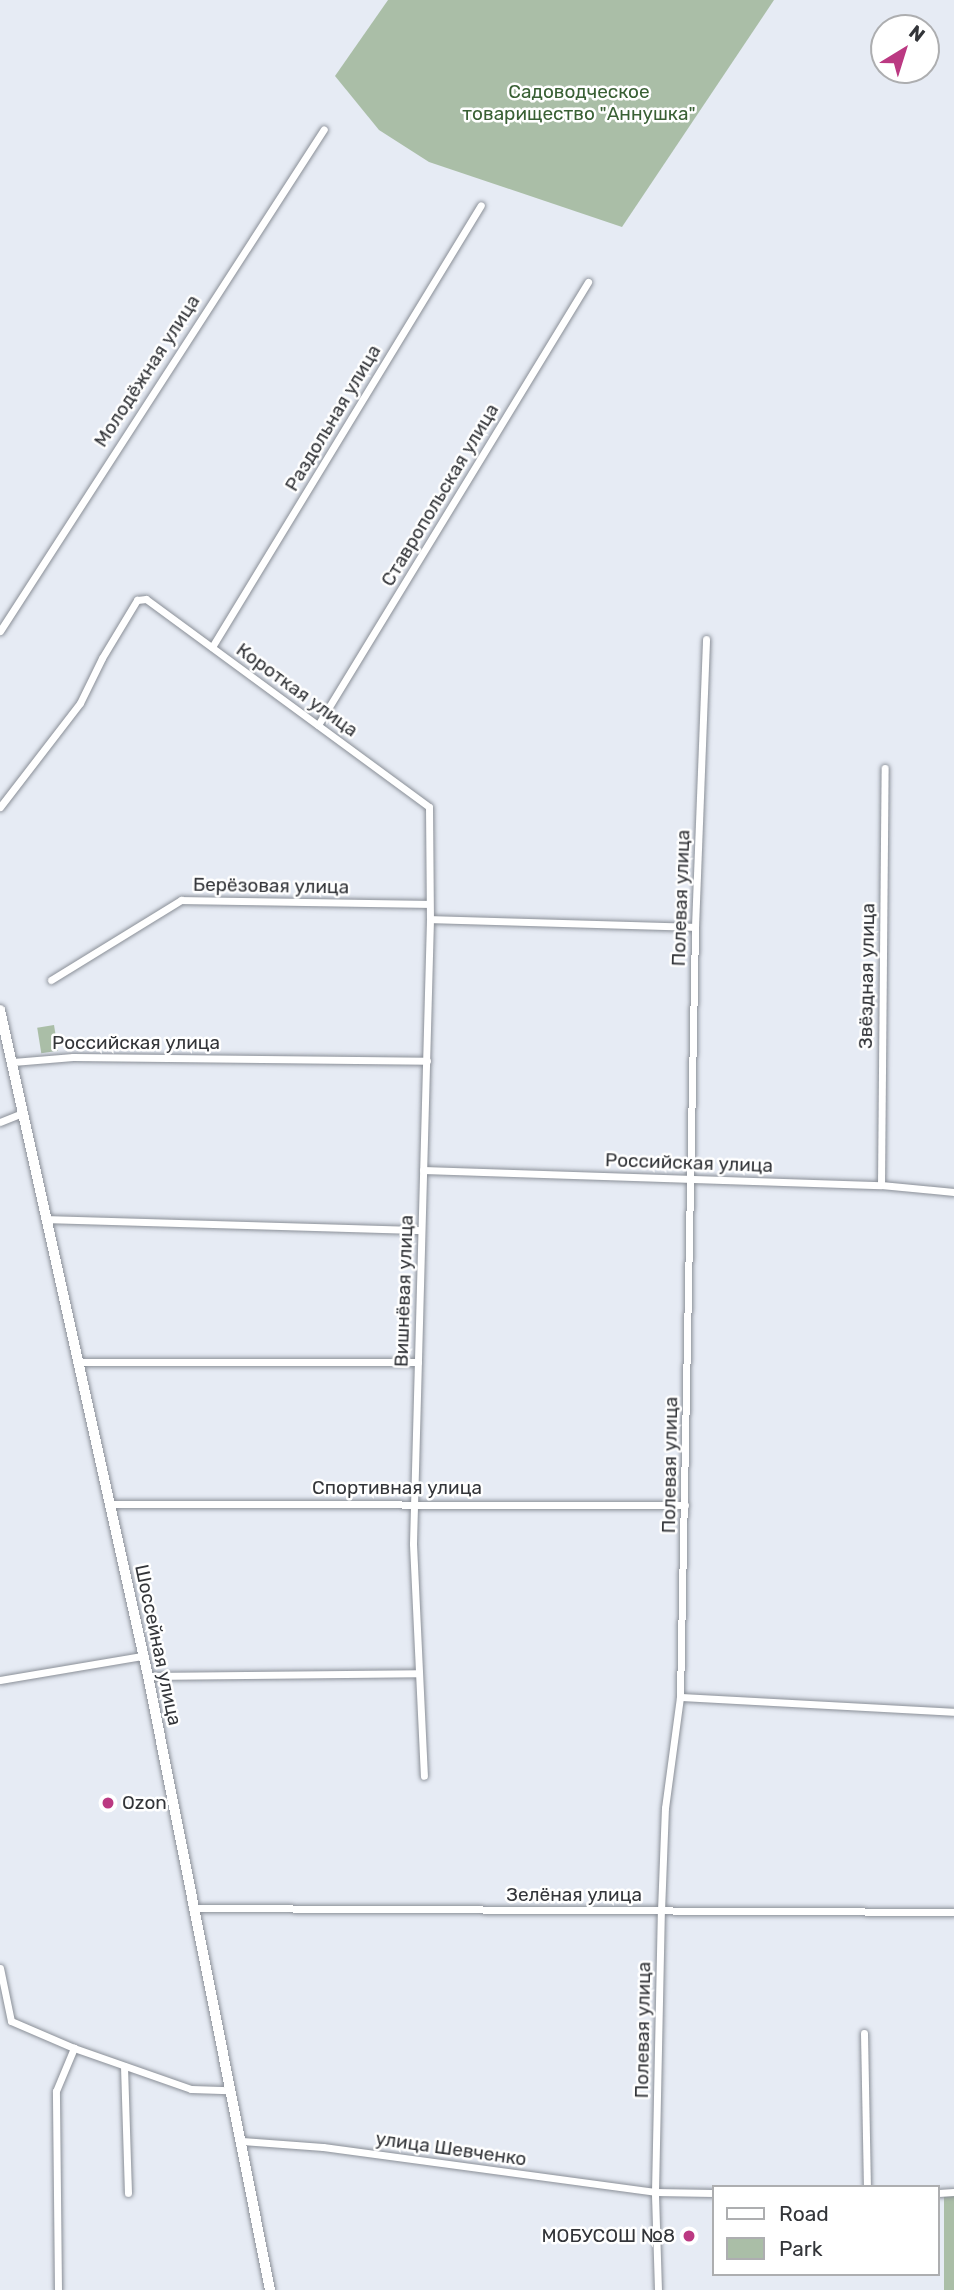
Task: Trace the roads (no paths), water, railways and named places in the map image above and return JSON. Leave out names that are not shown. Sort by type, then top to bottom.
[{"type":"main road","name":"Шоссейная улица","points":[[0,1010],[148,1676],[270,2290]]},
{"type":"street","name":"Молодёжная улица","points":[[0,631],[324,129]]},
{"type":"street","name":"Раздольная улица","points":[[212,647],[481,205]]},
{"type":"street","name":"Ставропольская улица","points":[[318,725],[588,282]]},
{"type":"street","name":"Короткая улица","points":[[0,807],[80,703],[102,658],[137,600],[146,599],[429,807]]},
{"type":"street","name":"Полевая улица","points":[[657,2290],[655,2192],[664,1808],[680,1697],[695,927],[706,639]]},
{"type":"street","name":"Звёздная улица","points":[[881,1185],[885,768]]},
{"type":"street","name":"Вишнёвая улица","points":[[424,1776],[413,1504],[427,1061],[429,807]]},
{"type":"street","name":"Берёзовая улица","points":[[51,980],[181,900],[429,904]]},
{"type":"street","points":[[430,919],[695,927]]},
{"type":"street","name":"Российская улица","points":[[13,1062],[73,1057],[427,1061]]},
{"type":"street","points":[[0,1122],[22,1113]]},
{"type":"street","name":"Российская улица","points":[[423,1170],[881,1185],[954,1192]]},
{"type":"street","points":[[47,1219],[421,1230]]},
{"type":"street","points":[[77,1362],[418,1362]]},
{"type":"street","name":"Спортивная улица","points":[[109,1504],[685,1505]]},
{"type":"street","points":[[0,1680],[142,1656]]},
{"type":"street","points":[[148,1676],[419,1673]]},
{"type":"street","points":[[680,1697],[954,1712]]},
{"type":"street","name":"Зелёная улица","points":[[195,1908],[954,1912]]},
{"type":"street","points":[[0,1968],[11,2021],[74,2048],[191,2089],[229,2090]]},
{"type":"street","points":[[864,2033],[867,2185]]},
{"type":"street","points":[[58,2290],[56,2091],[74,2048]]},
{"type":"street","points":[[124,2066],[128,2193]]},
{"type":"street","name":"улица Шевченко","points":[[242,2141],[323,2147],[655,2192],[712,2193]]},
{"type":"place","name":"Ozon","points":[[108,1803]]},
{"type":"place","name":"МОБУСОШ №8","points":[[689,2236]]},
{"type":"park label","name":"Садоводческое товарищество \"Аннушка\"","points":[[579,103]]}]
